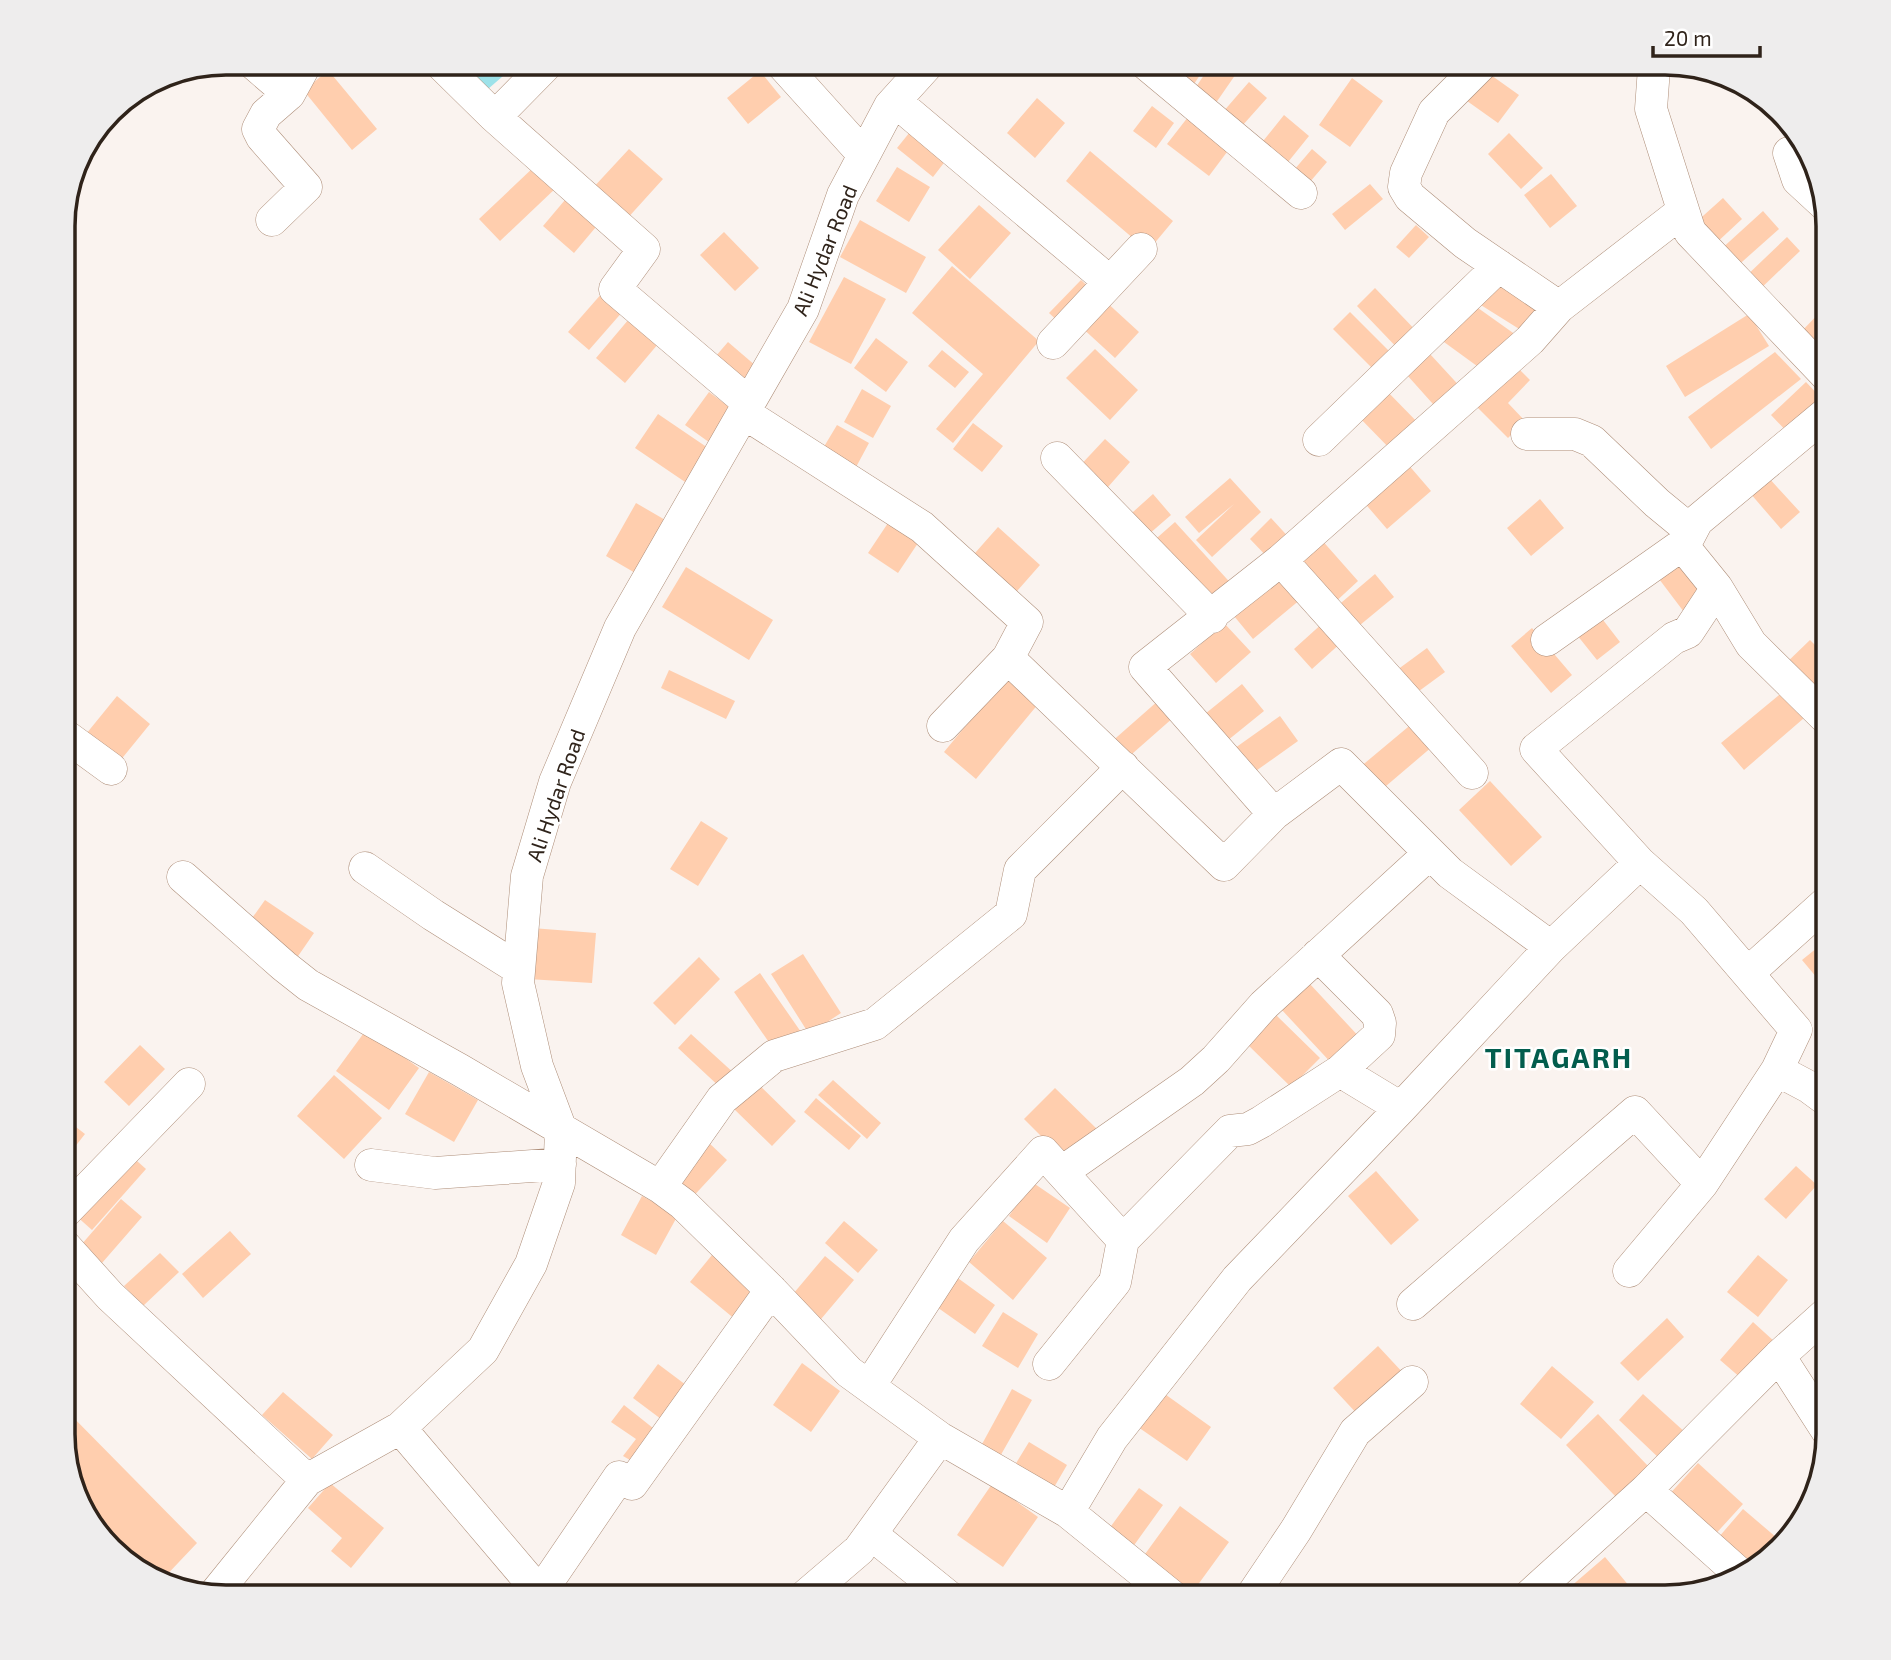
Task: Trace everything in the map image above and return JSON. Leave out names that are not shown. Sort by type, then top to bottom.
[{"type":"street","points":[[1160,75],[1301,192]]},
{"type":"street","points":[[1471,75],[1434,112],[1406,173],[1404,187],[1410,197],[1465,243],[1559,307]]},
{"type":"street","points":[[1657,75],[1651,109],[1690,232],[1815,363]]},
{"type":"street","points":[[268,76],[289,94]]},
{"type":"street","points":[[272,220],[306,187],[258,129],[266,114],[289,94],[299,76]]},
{"type":"street","points":[[453,76],[495,117],[644,249],[615,289],[746,408],[922,527],[1027,622],[1008,658],[943,726]]},
{"type":"street","points":[[495,117],[535,76]]},
{"type":"street","points":[[792,76],[864,155]]},
{"type":"street","name":"Ali Hydar Road","points":[[222,1585],[307,1480],[400,1428],[482,1350],[531,1264],[559,1183],[561,1130],[537,1066],[518,983],[527,876],[555,782],[621,628],[803,309],[843,195],[895,101],[918,76]]},
{"type":"street","points":[[895,101],[1110,282]]},
{"type":"street","points":[[1789,153],[1798,180],[1812,193]]},
{"type":"street","points":[[1274,814],[1145,667],[1212,617],[1281,560],[1530,340],[1559,307],[1683,211]]},
{"type":"street","points":[[1053,343],[1141,249]]},
{"type":"street","points":[[1319,440],[1500,266]]},
{"type":"street","points":[[1815,423],[1697,522],[1689,537],[1688,551],[1717,588],[1751,644],[1815,708]]},
{"type":"street","points":[[1527,434],[1575,435],[1592,441],[1689,537]]},
{"type":"street","points":[[1057,458],[1212,617]]},
{"type":"street","points":[[1547,640],[1689,537]]},
{"type":"street","points":[[1281,560],[1472,773]]},
{"type":"street","points":[[1629,1271],[1702,1184],[1777,1070],[1797,1030],[1694,911],[1640,863],[1536,749],[1674,638],[1688,632],[1717,588]]},
{"type":"street","points":[[1008,658],[1224,865],[1274,814],[1340,764],[1450,873],[1551,947]]},
{"type":"street","points":[[76,743],[111,769]]},
{"type":"street","points":[[660,1187],[722,1099],[774,1056],[875,1024],[1012,914],[1020,870],[1123,767]]},
{"type":"street","points":[[1062,1172],[1192,1081],[1216,1059],[1264,1004],[1430,853]]},
{"type":"street","points":[[1068,1512],[1112,1438],[1237,1279],[1551,947],[1640,863]]},
{"type":"street","points":[[366,868],[433,915],[519,969]]},
{"type":"street","points":[[183,877],[309,985],[660,1187],[683,1204],[771,1290],[849,1372],[940,1438],[1068,1512],[1158,1585]]},
{"type":"street","points":[[1748,973],[1816,912]]},
{"type":"street","points":[[1049,1364],[1115,1282],[1123,1240],[1230,1131],[1248,1129],[1261,1122],[1339,1071],[1379,1035],[1380,1023],[1377,1014],[1318,955]]},
{"type":"street","points":[[1777,1070],[1816,1084]]},
{"type":"street","points":[[1339,1071],[1401,1108]]},
{"type":"street","points":[[76,1201],[189,1084]]},
{"type":"street","points":[[1413,1304],[1635,1112],[1702,1184]]},
{"type":"street","points":[[870,1385],[964,1240],[1043,1152],[1123,1240]]},
{"type":"street","points":[[371,1165],[435,1174],[560,1164]]},
{"type":"street","points":[[76,1258],[110,1296],[307,1480]]},
{"type":"street","points":[[545,1585],[619,1477],[632,1484],[771,1290]]},
{"type":"street","points":[[1541,1585],[1646,1490],[1779,1356],[1816,1323]]},
{"type":"street","points":[[1779,1356],[1816,1413]]},
{"type":"street","points":[[1259,1585],[1296,1530],[1354,1432],[1412,1382]]},
{"type":"street","points":[[400,1428],[533,1585]]},
{"type":"street","points":[[818,1585],[859,1550],[940,1438]]},
{"type":"street","points":[[1646,1490],[1733,1569]]},
{"type":"street","points":[[871,1534],[934,1585]]},
{"type":"water","points":[[476,76],[503,76],[488,89]]},
{"type":"building","points":[[1175,75],[1200,75],[1192,87]]},
{"type":"building","points":[[1204,75],[1235,75],[1211,110],[1190,96]]},
{"type":"building","points":[[1476,75],[1491,75],[1519,95],[1498,123],[1460,96]]},
{"type":"building","points":[[321,76],[333,76],[377,129],[352,150],[304,91]]},
{"type":"building","points":[[754,76],[764,76],[781,97],[748,124],[727,98]]},
{"type":"building","points":[[1352,78],[1383,101],[1350,147],[1319,125]]},
{"type":"building","points":[[1249,82],[1267,98],[1234,135],[1216,120]]},
{"type":"building","points":[[1037,98],[1065,123],[1035,158],[1007,133]]},
{"type":"building","points":[[1152,106],[1174,123],[1156,148],[1133,131]]},
{"type":"building","points":[[1195,108],[1236,140],[1209,176],[1167,144]]},
{"type":"building","points":[[1284,115],[1309,136],[1280,172],[1255,151]]},
{"type":"building","points":[[914,127],[950,155],[933,177],[897,148]]},
{"type":"building","points":[[1509,133],[1543,168],[1521,189],[1488,154]]},
{"type":"building","points":[[629,149],[663,179],[625,221],[591,190]]},
{"type":"building","points":[[1312,149],[1327,162],[1303,190],[1288,177]]},
{"type":"building","points":[[1090,151],[1173,221],[1148,251],[1066,181]]},
{"type":"building","points":[[536,165],[557,187],[500,241],[479,219]]},
{"type":"building","points":[[897,167],[930,187],[909,222],[876,201]]},
{"type":"building","points":[[1551,174],[1577,206],[1550,228],[1524,195]]},
{"type":"building","points":[[1370,184],[1383,199],[1345,230],[1332,214]]},
{"type":"building","points":[[570,194],[601,221],[574,253],[543,226]]},
{"type":"building","points":[[1723,198],[1742,219],[1713,246],[1694,224]]},
{"type":"building","points":[[979,205],[1011,233],[970,279],[938,250]]},
{"type":"building","points":[[1763,211],[1779,229],[1734,269],[1719,251]]},
{"type":"building","points":[[860,220],[926,257],[906,293],[840,257]]},
{"type":"building","points":[[1416,225],[1429,237],[1409,258],[1396,247]]},
{"type":"building","points":[[724,232],[759,268],[735,291],[700,255]]},
{"type":"building","points":[[1787,237],[1800,251],[1755,294],[1741,281]]},
{"type":"building","points":[[952,266],[1039,341],[953,443],[936,429],[983,374],[912,313]]},
{"type":"building","points":[[844,277],[886,299],[851,364],[809,342]]},
{"type":"building","points":[[1492,277],[1541,307],[1524,332],[1476,302]]},
{"type":"building","points":[[1081,280],[1094,292],[1063,326],[1049,313]]},
{"type":"building","points":[[1375,288],[1423,338],[1404,355],[1357,306]]},
{"type":"building","points":[[603,292],[624,310],[589,350],[568,332]]},
{"type":"building","points":[[1103,299],[1139,332],[1115,358],[1079,325]]},
{"type":"building","points":[[1471,303],[1516,335],[1488,374],[1444,342]]},
{"type":"building","points":[[1350,312],[1396,358],[1379,375],[1333,329]]},
{"type":"building","points":[[1749,314],[1769,346],[1685,397],[1666,366]]},
{"type":"building","points":[[1815,317],[1815,349],[1797,336]]},
{"type":"building","points":[[629,319],[658,344],[625,383],[596,358]]},
{"type":"building","points":[[876,338],[908,362],[886,392],[854,368]]},
{"type":"building","points":[[728,342],[763,372],[744,394],[709,364]]},
{"type":"building","points":[[1095,349],[1138,390],[1110,420],[1066,378]]},
{"type":"building","points":[[942,350],[969,372],[955,388],[928,366]]},
{"type":"building","points":[[1775,352],[1801,379],[1711,449],[1688,417]]},
{"type":"building","points":[[1430,354],[1465,392],[1441,413],[1407,375]]},
{"type":"building","points":[[1514,364],[1530,380],[1508,403],[1525,421],[1508,438],[1474,404]]},
{"type":"building","points":[[1806,382],[1815,392],[1815,411],[1790,435],[1771,415]]},
{"type":"building","points":[[1382,386],[1423,428],[1396,455],[1355,413]]},
{"type":"building","points":[[862,389],[891,406],[873,438],[844,422]]},
{"type":"building","points":[[709,392],[736,412],[713,445],[685,425]]},
{"type":"building","points":[[658,414],[711,450],[688,484],[635,448]]},
{"type":"building","points":[[973,423],[1003,446],[982,472],[953,449]]},
{"type":"building","points":[[837,425],[869,443],[855,469],[822,450]]},
{"type":"building","points":[[1105,439],[1130,462],[1101,495],[1075,471]]},
{"type":"building","points":[[1406,462],[1431,491],[1387,529],[1362,500]]},
{"type":"building","points":[[1768,477],[1800,512],[1781,529],[1750,493]]},
{"type":"building","points":[[1230,478],[1261,512],[1212,557],[1196,540],[1234,504],[1199,533],[1185,517]]},
{"type":"building","points":[[1153,494],[1171,515],[1141,541],[1123,521]]},
{"type":"building","points":[[1540,499],[1564,528],[1531,556],[1507,528]]},
{"type":"building","points":[[636,503],[667,521],[637,574],[606,556]]},
{"type":"building","points":[[1271,518],[1294,543],[1273,563],[1250,539]]},
{"type":"building","points":[[890,520],[920,540],[898,573],[868,553]]},
{"type":"building","points":[[1175,522],[1236,589],[1212,612],[1150,544]]},
{"type":"building","points":[[998,527],[1040,565],[1011,598],[968,561]]},
{"type":"building","points":[[1320,538],[1358,581],[1331,606],[1292,563]]},
{"type":"building","points":[[1673,556],[1707,601],[1687,616],[1653,571]]},
{"type":"building","points":[[686,567],[773,620],[749,660],[662,607]]},
{"type":"building","points":[[1375,574],[1394,597],[1354,630],[1335,608]]},
{"type":"building","points":[[1282,576],[1301,599],[1253,639],[1234,616]]},
{"type":"building","points":[[1600,616],[1620,642],[1597,660],[1577,635]]},
{"type":"building","points":[[1325,621],[1343,641],[1312,669],[1294,649]]},
{"type":"building","points":[[1224,623],[1251,652],[1216,683],[1190,654]]},
{"type":"building","points":[[1532,628],[1572,675],[1551,693],[1511,646]]},
{"type":"building","points":[[1810,640],[1815,645],[1815,702],[1814,703],[1781,668]]},
{"type":"building","points":[[1427,648],[1445,672],[1415,694],[1397,670]]},
{"type":"building","points":[[669,670],[735,701],[726,719],[661,688]]},
{"type":"building","points":[[1007,676],[1039,703],[976,779],[944,752]]},
{"type":"building","points":[[1242,684],[1264,711],[1222,745],[1200,718]]},
{"type":"building","points":[[1790,686],[1811,712],[1744,770],[1721,743]]},
{"type":"building","points":[[117,696],[150,724],[115,767],[82,739]]},
{"type":"building","points":[[1159,700],[1174,717],[1124,761],[1109,744]]},
{"type":"building","points":[[1280,716],[1298,741],[1246,778],[1228,753]]},
{"type":"building","points":[[1414,722],[1433,746],[1379,792],[1359,768]]},
{"type":"building","points":[[1490,781],[1542,837],[1511,866],[1459,810]]},
{"type":"building","points":[[701,821],[728,838],[698,886],[670,869]]},
{"type":"building","points":[[265,900],[314,933],[294,962],[245,928]]},
{"type":"building","points":[[532,928],[596,933],[592,983],[528,979]]},
{"type":"building","points":[[1816,949],[1816,976],[1802,960]]},
{"type":"building","points":[[803,954],[841,1013],[809,1034],[771,974]]},
{"type":"building","points":[[699,957],[720,979],[675,1025],[653,1003]]},
{"type":"building","points":[[760,973],[801,1032],[775,1051],[734,992]]},
{"type":"building","points":[[1309,983],[1363,1041],[1335,1067],[1281,1009]]},
{"type":"building","points":[[1275,1014],[1320,1058],[1291,1087],[1246,1043]]},
{"type":"building","points":[[366,1030],[419,1068],[389,1110],[336,1071]]},
{"type":"building","points":[[691,1034],[736,1075],[723,1090],[678,1048]]},
{"type":"building","points":[[140,1045],[165,1069],[129,1106],[104,1082]]},
{"type":"building","points":[[429,1072],[478,1100],[454,1142],[405,1114]]},
{"type":"building","points":[[334,1075],[382,1118],[344,1159],[297,1116]]},
{"type":"building","points":[[833,1080],[881,1123],[867,1139],[818,1095]]},
{"type":"building","points":[[757,1083],[796,1121],[772,1146],[733,1108]]},
{"type":"building","points":[[1055,1088],[1098,1130],[1067,1162],[1024,1119]]},
{"type":"building","points":[[816,1098],[861,1136],[849,1150],[804,1112]]},
{"type":"building","points":[[76,1127],[85,1134],[76,1145]]},
{"type":"building","points":[[707,1141],[727,1160],[688,1202],[668,1184]]},
{"type":"building","points":[[128,1153],[146,1169],[92,1230],[76,1216],[76,1212]]},
{"type":"building","points":[[1796,1166],[1816,1184],[1786,1219],[1764,1199]]},
{"type":"building","points":[[1376,1171],[1419,1220],[1391,1245],[1348,1196]]},
{"type":"building","points":[[1032,1182],[1070,1208],[1047,1243],[1009,1216]]},
{"type":"building","points":[[642,1196],[678,1215],[656,1255],[621,1235]]},
{"type":"building","points":[[121,1199],[142,1217],[102,1263],[81,1245]]},
{"type":"building","points":[[844,1221],[878,1250],[858,1273],[825,1243]]},
{"type":"building","points":[[1003,1221],[1047,1258],[1013,1300],[969,1262]]},
{"type":"building","points":[[230,1231],[251,1254],[203,1298],[182,1274]]},
{"type":"building","points":[[160,1253],[179,1272],[143,1306],[124,1286]]},
{"type":"building","points":[[712,1255],[764,1298],[742,1325],[690,1282]]},
{"type":"building","points":[[1758,1255],[1788,1280],[1758,1317],[1727,1292]]},
{"type":"building","points":[[825,1256],[854,1280],[816,1325],[788,1300]]},
{"type":"building","points":[[955,1276],[995,1305],[975,1334],[934,1305]]},
{"type":"building","points":[[1003,1312],[1038,1334],[1018,1368],[982,1346]]},
{"type":"building","points":[[1667,1318],[1684,1337],[1638,1381],[1620,1363]]},
{"type":"building","points":[[1753,1322],[1775,1342],[1742,1379],[1720,1360]]},
{"type":"building","points":[[1378,1346],[1405,1375],[1360,1417],[1333,1388]]},
{"type":"building","points":[[802,1363],[840,1391],[811,1432],[773,1405]]},
{"type":"building","points":[[658,1364],[694,1391],[669,1425],[633,1398]]},
{"type":"building","points":[[1552,1366],[1594,1402],[1561,1439],[1520,1404]]},
{"type":"building","points":[[1012,1389],[1032,1400],[994,1467],[975,1457]]},
{"type":"building","points":[[283,1392],[333,1435],[312,1459],[262,1415]]},
{"type":"building","points":[[1162,1392],[1211,1427],[1187,1461],[1138,1427]]},
{"type":"building","points":[[1643,1394],[1687,1434],[1662,1461],[1619,1420]]},
{"type":"building","points":[[624,1405],[658,1432],[637,1464],[623,1456],[636,1439],[611,1422]]},
{"type":"building","points":[[1598,1414],[1648,1466],[1616,1497],[1566,1445]]},
{"type":"building","points":[[76,1420],[197,1543],[168,1573],[142,1559],[119,1541],[101,1518],[83,1482],[78,1463]]},
{"type":"building","points":[[1029,1442],[1067,1465],[1049,1496],[1010,1473]]},
{"type":"building","points":[[1698,1463],[1743,1504],[1711,1539],[1666,1498]]},
{"type":"building","points":[[330,1483],[384,1528],[351,1568],[331,1551],[342,1538],[308,1508]]},
{"type":"building","points":[[992,1484],[1038,1517],[1003,1567],[957,1535]]},
{"type":"building","points":[[1139,1488],[1163,1505],[1127,1555],[1103,1537]]},
{"type":"building","points":[[1180,1506],[1229,1542],[1198,1585],[1173,1585],[1140,1561]]},
{"type":"building","points":[[1743,1509],[1776,1537],[1757,1554],[1736,1566],[1712,1545]]},
{"type":"building","points":[[1605,1557],[1628,1585],[1572,1585]]},
{"type":"district","name":"TITAGARH","points":[[1559,1057]]}]
